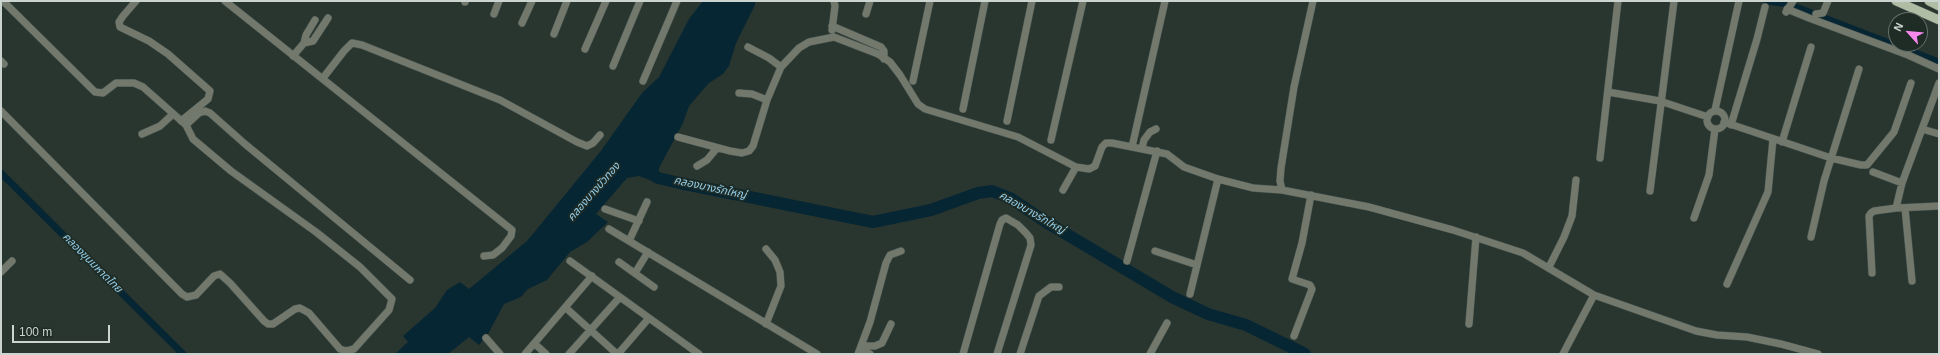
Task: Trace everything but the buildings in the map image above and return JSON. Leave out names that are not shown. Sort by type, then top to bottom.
[{"type":"main road","points":[[1896,1],[1939,20]]},
{"type":"street","points":[[1,111],[182,294],[187,297],[196,295],[214,276],[220,274],[268,324],[273,324],[295,309],[300,308],[309,313],[340,349],[346,351],[354,349],[389,310],[392,299],[360,267],[316,232],[231,171],[193,139],[184,123],[139,84],[116,83],[103,93],[95,92],[3,1]]},
{"type":"street","points":[[136,1],[119,22],[120,27],[149,41],[168,54],[210,90],[208,99],[184,123]]},
{"type":"street","points":[[225,1],[512,230],[511,236],[502,248],[493,255],[484,256]]},
{"type":"street","points":[[494,14],[499,1]]},
{"type":"street","points":[[522,23],[532,1]]},
{"type":"street","points":[[554,34],[567,1]]},
{"type":"street","points":[[585,49],[606,1]]},
{"type":"street","points":[[613,66],[640,1]]},
{"type":"street","points":[[643,81],[677,1]]},
{"type":"street","points":[[866,14],[870,1]]},
{"type":"street","points":[[913,82],[930,1]]},
{"type":"street","points":[[963,109],[985,1]]},
{"type":"street","points":[[1007,121],[1032,1]]},
{"type":"street","points":[[1051,140],[1083,1]]},
{"type":"street","points":[[1132,146],[1165,1]]},
{"type":"street","points":[[1282,190],[1280,181],[1281,168],[1294,87],[1313,1]]},
{"type":"street","points":[[1600,158],[1618,1]]},
{"type":"street","points":[[1650,191],[1660,101],[1674,1]]},
{"type":"street","points":[[1708,117],[1715,110],[1739,1]]},
{"type":"street","points":[[1816,14],[1823,13],[1828,1]]},
{"type":"street","points":[[832,32],[836,3]]},
{"type":"street","points":[[1789,6],[1829,26],[1908,55],[1939,69]]},
{"type":"street","points":[[1715,129],[1728,123],[1757,39],[1765,7]]},
{"type":"street","points":[[304,43],[313,41],[328,18]]},
{"type":"street","points":[[293,56],[304,43],[306,35],[315,20]]},
{"type":"street","points":[[832,32],[878,54],[890,62],[918,104],[925,109],[1018,137],[1076,167],[1089,169],[1095,166],[1102,147],[1106,143],[1157,151],[1167,154],[1184,167],[1218,179],[1253,188],[1282,190],[1369,207],[1476,237],[1523,253],[1594,295],[1696,331],[1717,335],[1747,337],[1818,354]]},
{"type":"street","points":[[678,137],[717,148],[742,153],[749,152],[753,146],[766,100],[781,67],[799,48],[832,32],[881,48],[884,51],[884,59]]},
{"type":"street","points":[[323,78],[352,43],[362,44],[500,100],[586,146],[593,143],[600,135]]},
{"type":"street","points":[[748,47],[769,58],[781,67]]},
{"type":"street","points":[[1782,142],[1811,47]]},
{"type":"street","points":[[1811,237],[1831,158],[1860,69]]},
{"type":"street","points":[[1715,110],[1723,114],[1728,123],[1831,158],[1867,165],[1894,132],[1911,82]]},
{"type":"street","points":[[1896,208],[1902,183],[1939,83]]},
{"type":"street","points":[[1608,92],[1660,101],[1708,117]]},
{"type":"street","points":[[739,93],[752,94],[766,100]]},
{"type":"street","points":[[184,123],[199,113],[205,111],[210,113],[245,144],[410,280]]},
{"type":"street","points":[[142,134],[160,126],[172,114]]},
{"type":"street","points":[[1708,117],[1709,124],[1715,129]]},
{"type":"street","points":[[1922,128],[1939,134]]},
{"type":"street","points":[[1142,148],[1144,140],[1150,132],[1156,129]]},
{"type":"street","points":[[1694,218],[1710,175],[1715,129]]},
{"type":"street","points":[[1727,284],[1768,192],[1773,139]]},
{"type":"street","points":[[697,166],[707,160],[717,148]]},
{"type":"street","points":[[1127,261],[1157,151]]},
{"type":"street","points":[[1063,190],[1076,167]]},
{"type":"street","points":[[1873,172],[1902,183]]},
{"type":"street","points":[[1190,294],[1218,179]]},
{"type":"street","points":[[1549,267],[1564,237],[1572,216],[1576,180]]},
{"type":"street","points":[[1294,336],[1312,289],[1310,285],[1292,279],[1302,243],[1311,195]]},
{"type":"street","points":[[629,241],[647,202]]},
{"type":"street","points":[[1872,273],[1869,216],[1874,211],[1896,208],[1939,208]]},
{"type":"street","points":[[1905,208],[1912,282]]},
{"type":"street","points":[[605,209],[639,221]]},
{"type":"street","points":[[963,354],[1000,224],[1002,220],[1006,218],[1018,225],[1026,233],[1030,238],[1031,245],[996,354]]},
{"type":"street","points":[[609,229],[817,354]]},
{"type":"street","points":[[1469,324],[1476,237]]},
{"type":"street","points":[[766,249],[775,260],[780,272],[781,286],[766,324]]},
{"type":"street","points":[[860,350],[886,263],[890,255],[901,251]]},
{"type":"street","points":[[1155,251],[1197,265]]},
{"type":"street","points":[[635,273],[648,252]]},
{"type":"street","points":[[1,272],[12,261]]},
{"type":"street","points":[[570,261],[696,353]]},
{"type":"street","points":[[619,262],[654,286]]},
{"type":"street","points":[[525,354],[592,276]]},
{"type":"street","points":[[1020,354],[1039,296],[1051,287],[1058,287]]},
{"type":"street","points":[[1563,354],[1594,295]]},
{"type":"street","points":[[569,354],[620,297]]},
{"type":"street","points":[[566,308],[617,354],[649,318]]},
{"type":"street","points":[[1150,354],[1167,323]]},
{"type":"street","points":[[860,350],[882,343],[891,324]]},
{"type":"street","points":[[486,338],[500,354]]},
{"type":"street","points":[[535,344],[546,354]]},
{"type":"street","points":[[860,350],[870,354]]},
{"type":"water","name":"คลองบางบัวทอง","points":[[703,1],[755,1],[755,5],[736,43],[729,66],[723,74],[709,83],[689,106],[683,123],[660,166],[655,182],[639,176],[627,178],[596,214],[608,222],[587,242],[570,252],[547,280],[528,289],[521,297],[504,304],[488,334],[479,345],[469,337],[448,354],[395,354],[408,342],[403,336],[435,308],[447,290],[460,282],[469,289],[527,241],[600,152],[642,93],[659,77],[689,19]]},
{"type":"waterway","points":[[1767,1],[1788,4],[1939,62]]},
{"type":"waterway","name":"คลองบางรักใหญ่","points":[[644,168],[658,178],[873,222],[931,210],[978,193],[992,191],[1010,198],[1046,222],[1172,297],[1208,314],[1246,325],[1305,354]]},
{"type":"waterway","name":"คลองขุนมหาดไทย","points":[[1,173],[183,354]]}]
